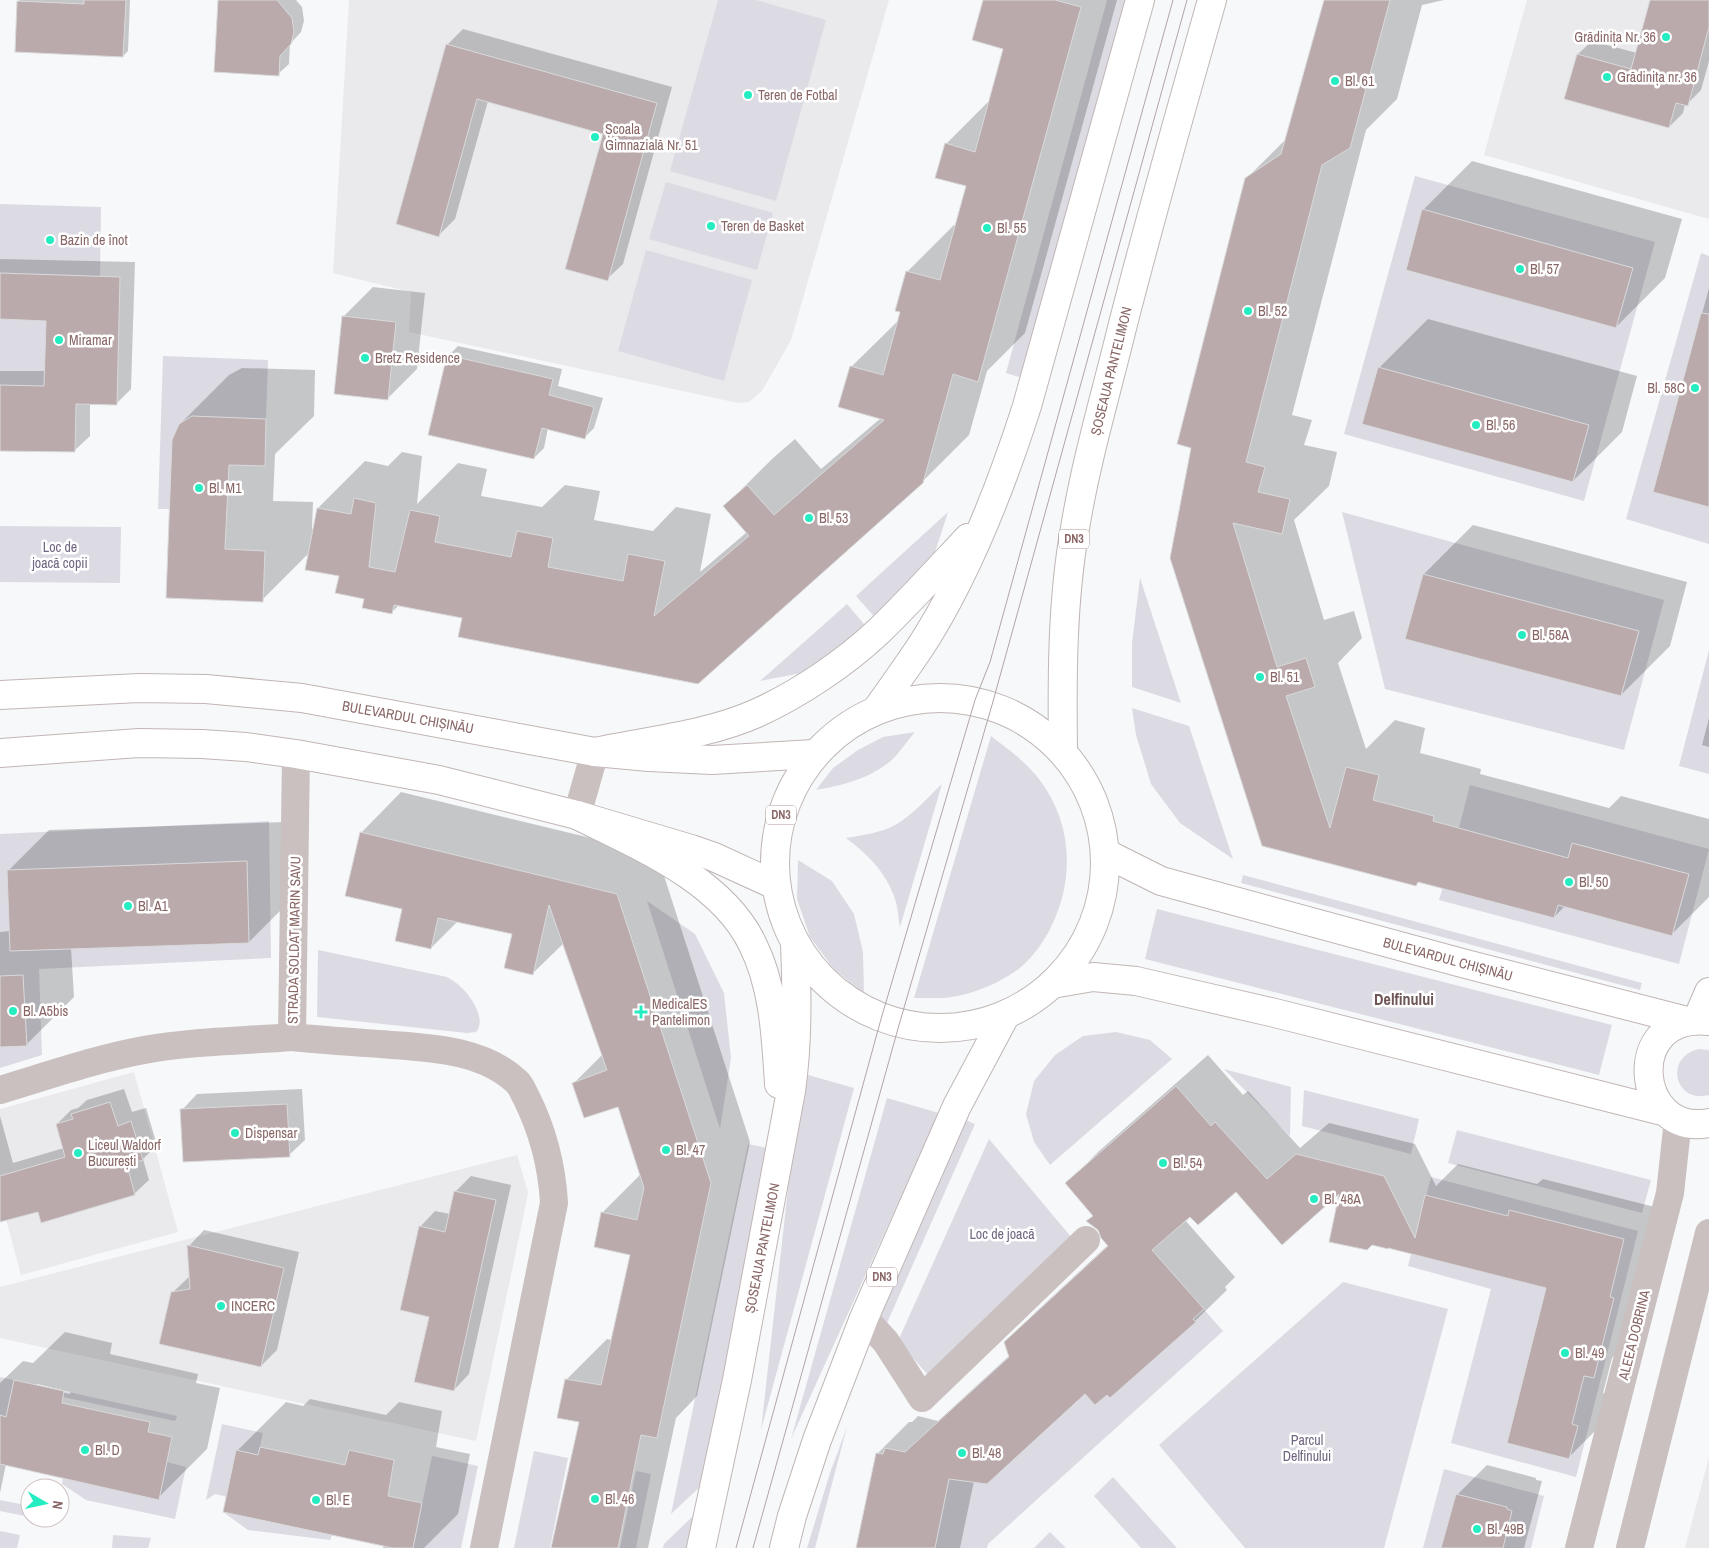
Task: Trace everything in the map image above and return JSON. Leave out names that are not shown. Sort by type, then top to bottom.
[{"type":"main road","name":"DN3","points":[[877,709],[921,645],[952,590],[985,521],[1008,464],[1027,406],[1140,0]]},
{"type":"main road","name":"ȘOSEAUA PANTELIMON","points":[[1063,751],[1062,680],[1066,604],[1075,528],[1094,437],[1132,288],[1212,0]]},
{"type":"main road","points":[[595,752],[709,729],[756,714],[789,697],[839,663],[878,632],[985,521]]},
{"type":"main road","name":"BULEVARDUL CHIȘINĂU","points":[[0,695],[139,688],[206,688],[335,704],[595,752],[712,760],[814,754]]},
{"type":"main road","name":"DN3","points":[[919,698],[975,700],[1011,713],[1039,729],[1063,751],[1084,784],[1098,816],[1105,853],[1100,904],[1091,929],[1079,952],[1064,973],[1052,984],[1005,1016],[960,1028],[926,1028],[881,1019],[854,1005],[831,988],[811,968],[795,944],[775,885],[776,838],[784,804],[796,779],[814,754],[843,728],[877,709],[919,698]]},
{"type":"main road","points":[[0,753],[139,743],[246,747],[296,754],[439,780],[577,815],[698,852],[775,885]]},
{"type":"main road","points":[[577,815],[650,851],[706,887],[732,912],[752,942],[764,972],[773,1016],[780,1099],[780,1158]]},
{"type":"main road","name":"BULEVARDUL CHIȘINĂU","points":[[1105,853],[1161,881],[1462,963],[1698,1021]]},
{"type":"main road","name":"ȘOSEAUA PANTELIMON","points":[[701,1548],[738,1380],[780,1158],[795,1058],[797,1001],[795,944]]},
{"type":"main road","points":[[1052,984],[1093,977],[1136,981],[1275,1013],[1672,1116],[1694,1124],[1709,1123]]},
{"type":"main road","points":[[1672,1116],[1655,1099],[1651,1090],[1648,1077],[1648,1061],[1652,1050],[1660,1038],[1676,1025],[1698,1021],[1709,992]]},
{"type":"main road","name":"DN3","points":[[784,1548],[792,1516],[817,1440],[864,1318],[957,1106],[1005,1016]]},
{"type":"street","points":[[577,815],[595,752]]},
{"type":"street","name":"STRADA SOLDAT MARIN SAVU","points":[[0,1090],[76,1067],[143,1051],[211,1041],[292,1037],[296,754]]},
{"type":"street","points":[[292,1037],[422,1047],[461,1053],[494,1065],[518,1082],[533,1112],[542,1138],[553,1185],[554,1203],[484,1548]]},
{"type":"street","name":"ALEEA DOBRINA","points":[[1579,1548],[1670,1193],[1672,1116]]},
{"type":"street","points":[[1630,1548],[1709,1233]]},
{"type":"street","points":[[864,1318],[886,1342],[922,1398],[1086,1240]]},
{"type":"shaded area","name":"Școala Gimnazială Nr. 51","points":[[349,0],[889,0],[791,340],[762,391],[749,402],[738,403],[409,332],[411,292],[333,273]]},
{"type":"shaded area","name":"Grădinița nr. 36","points":[[1527,0],[1709,0],[1709,219],[1484,155]]},
{"type":"shaded area","name":"Liceul Waldorf București","points":[[134,1072],[178,1232],[21,1275],[0,1197],[0,1109]]},
{"type":"shaded area","points":[[517,1155],[528,1192],[527,1199],[476,1441],[0,1338],[0,1287]]},
{"type":"shaded area","points":[[1709,1457],[1709,1548],[1685,1548]]},
{"type":"green space","name":"Teren de Fotbal","points":[[718,0],[756,0],[826,20],[776,201],[670,171]]},
{"type":"green space","points":[[1107,0],[1132,0],[1029,380],[1006,373]]},
{"type":"green space","points":[[1415,176],[1655,242],[1584,501],[1344,434]]},
{"type":"green space","name":"Teren de Basket","points":[[666,182],[773,213],[757,270],[649,239]]},
{"type":"green space","name":"Miramar","points":[[0,204],[101,207],[100,276],[120,277],[117,405],[76,404],[75,452],[0,451]]},
{"type":"green space","points":[[646,250],[752,280],[724,381],[618,351]]},
{"type":"green space","points":[[1701,253],[1709,256],[1709,544],[1626,519]]},
{"type":"green space","points":[[163,356],[268,360],[266,419],[192,416],[179,424],[172,440],[170,509],[158,509]]},
{"type":"green space","points":[[948,512],[930,568],[878,621],[856,596]]},
{"type":"green space","points":[[1342,512],[1664,600],[1624,750],[1385,689]]},
{"type":"green space","name":"Loc de joacă copii","points":[[0,526],[121,527],[120,583],[0,582]]},
{"type":"green space","points":[[1140,578],[1181,703],[1132,687],[1132,643]]},
{"type":"green space","points":[[847,604],[869,630],[818,670],[760,681]]},
{"type":"green space","points":[[1709,650],[1709,774],[1679,766]]},
{"type":"green space","points":[[1132,708],[1189,726],[1233,859],[1180,823],[1151,784],[1136,735]]},
{"type":"green space","points":[[915,732],[895,757],[877,770],[848,783],[816,790],[833,768],[858,750],[883,737]]},
{"type":"green space","points":[[991,736],[1034,773],[1050,796],[1058,813],[1064,831],[1067,869],[1059,907],[1049,931],[1039,948],[1026,963],[1013,973],[985,988],[964,995],[944,998],[914,998]]},
{"type":"green space","points":[[942,784],[900,927],[895,900],[885,878],[868,857],[846,838],[890,828],[914,811]]},
{"type":"green space","points":[[1470,785],[1709,849],[1679,964],[1439,900],[1445,880],[1455,892],[1554,918],[1558,905],[1672,936],[1689,874],[1573,843],[1568,858],[1459,828]]},
{"type":"green space","points":[[269,821],[271,958],[39,969],[42,1055],[0,1068],[0,834]]},
{"type":"green space","points":[[798,860],[832,881],[854,914],[863,952],[864,994],[833,968],[810,937],[797,899]]},
{"type":"green space","points":[[1243,875],[1642,983],[1640,990],[1241,883]]},
{"type":"green space","points":[[647,901],[695,934],[724,993],[731,1058],[720,1129]]},
{"type":"green space","points":[[1157,909],[1612,1025],[1599,1075],[1145,959]]},
{"type":"green space","points":[[318,950],[447,977],[461,987],[473,1002],[479,1015],[479,1027],[476,1032],[467,1033],[317,1017]]},
{"type":"green space","points":[[1116,1032],[1150,1040],[1172,1059],[1050,1165],[1034,1142],[1026,1114],[1034,1081],[1055,1055],[1083,1036]]},
{"type":"green space","points":[[1699,1049],[1709,1050],[1709,1095],[1697,1096],[1688,1093],[1681,1087],[1678,1078],[1677,1069],[1681,1061],[1688,1054]]},
{"type":"green space","points":[[1224,1069],[1291,1087],[1290,1136]]},
{"type":"green space","points":[[801,1073],[854,1088],[761,1430]]},
{"type":"green space","points":[[1304,1090],[1419,1119],[1411,1154],[1302,1126]]},
{"type":"green space","points":[[887,1098],[939,1113],[791,1439]]},
{"type":"green space","points":[[961,1118],[975,1124],[887,1323],[873,1317]]},
{"type":"green space","points":[[1457,1130],[1651,1180],[1642,1213],[1448,1163]]},
{"type":"green space","name":"Loc de joacă","points":[[989,1139],[1072,1238],[928,1375],[898,1341]]},
{"type":"green space","points":[[748,1144],[772,1149],[702,1485],[671,1514]]},
{"type":"green space","points":[[1431,1177],[1638,1231],[1576,1477],[1451,1443],[1491,1289],[1408,1266]]},
{"type":"green space","points":[[1141,1238],[1223,1331],[988,1544],[987,1548],[870,1548]]},
{"type":"green space","name":"Parcul Delfinului","points":[[1343,1282],[1448,1309],[1384,1548],[1245,1548],[1159,1445]]},
{"type":"green space","points":[[0,1377],[14,1380],[6,1417],[0,1415]]},
{"type":"green space","points":[[64,1391],[177,1416],[175,1421],[63,1397]]},
{"type":"green space","points":[[222,1424],[263,1433],[258,1455],[236,1450],[227,1497],[215,1494],[206,1500]]},
{"type":"green space","points":[[847,1427],[815,1548],[807,1548],[830,1473]]},
{"type":"green space","points":[[534,1451],[568,1458],[550,1548],[514,1548]]},
{"type":"green space","points":[[432,1456],[478,1466],[461,1548],[413,1548]]},
{"type":"green space","points":[[167,1462],[186,1467],[175,1519],[86,1500],[70,1489],[70,1478],[63,1478]]},
{"type":"green space","points":[[1444,1469],[1544,1496],[1531,1548],[1423,1548]]},
{"type":"green space","points":[[636,1471],[651,1474],[636,1548],[620,1548]]},
{"type":"green space","points":[[1113,1477],[1177,1548],[1141,1548],[1094,1496]]},
{"type":"green space","points":[[0,1500],[20,1504],[20,1515],[0,1511]]},
{"type":"green space","points":[[223,1512],[332,1535],[330,1540],[248,1530]]},
{"type":"green space","points":[[697,1512],[690,1548],[663,1548],[664,1544]]},
{"type":"green space","points":[[0,1531],[20,1535],[17,1548],[0,1548]]},
{"type":"green space","points":[[1050,1532],[1066,1548],[1034,1548]]},
{"type":"green space","points":[[113,1535],[151,1538],[148,1548],[112,1548]]},
{"type":"building","points":[[84,0],[126,0],[123,57],[15,52],[17,1],[84,4]]},
{"type":"building","points":[[218,0],[277,0],[292,18],[294,32],[291,44],[280,56],[279,76],[214,72]]},
{"type":"building","points":[[983,0],[1055,0],[1081,7],[978,382],[953,374],[923,483],[698,684],[458,637],[462,618],[394,605],[392,614],[362,608],[364,599],[335,593],[339,576],[305,570],[317,508],[351,514],[354,498],[376,503],[369,567],[395,572],[410,510],[440,516],[435,542],[511,557],[517,531],[553,538],[548,567],[623,581],[628,554],[665,561],[654,616],[749,536],[723,506],[747,485],[774,515],[884,420],[838,407],[850,366],[883,375],[900,312],[895,311],[906,271],[940,280],[966,186],[935,178],[945,143],[975,152],[1003,49],[972,40]]},
{"type":"building","points":[[1324,0],[1390,0],[1350,148],[1322,165],[1246,462],[1265,467],[1258,492],[1290,499],[1282,534],[1233,523],[1277,667],[1306,658],[1315,687],[1286,696],[1330,828],[1346,767],[1379,775],[1373,800],[1434,816],[1433,821],[1568,858],[1572,843],[1689,874],[1672,936],[1558,905],[1554,918],[1418,882],[1416,886],[1262,846],[1170,558],[1191,448],[1177,444],[1245,178],[1281,154]]},
{"type":"building","name":"Grădinița Nr. 36","points":[[1650,0],[1709,0],[1709,27],[1688,106],[1676,103],[1669,128],[1564,99],[1577,54],[1631,69]]},
{"type":"building","points":[[446,44],[657,103],[608,281],[565,269],[603,134],[477,99],[439,237],[396,224]]},
{"type":"building","name":"Bl. 57","points":[[1422,209],[1633,268],[1616,328],[1406,270]]},
{"type":"building","name":"Miramar","points":[[0,273],[120,277],[117,405],[76,404],[75,452],[0,451],[0,385],[44,386],[46,321],[0,319]]},
{"type":"building","name":"Bl. 58C","points":[[1701,313],[1709,314],[1709,507],[1653,492]]},
{"type":"building","name":"Bretz Residence","points":[[342,316],[396,322],[388,400],[334,394]]},
{"type":"building","points":[[447,355],[553,379],[549,395],[594,407],[585,439],[542,428],[534,459],[428,435]]},
{"type":"building","name":"Bl. 56","points":[[1378,367],[1589,425],[1573,482],[1362,424]]},
{"type":"building","name":"Bl. M1","points":[[192,416],[266,419],[265,466],[229,465],[225,549],[265,551],[263,602],[166,598],[172,440],[179,424]]},
{"type":"building","name":"Bl. 58A","points":[[1423,574],[1639,631],[1621,696],[1405,639]]},
{"type":"building","name":"Bl. 47","points":[[360,832],[617,894],[711,1183],[657,1438],[641,1435],[618,1548],[551,1548],[579,1422],[557,1418],[565,1379],[601,1385],[630,1255],[594,1247],[601,1212],[637,1220],[644,1188],[618,1107],[584,1118],[572,1083],[607,1070],[549,905],[533,975],[504,968],[512,934],[438,918],[431,949],[395,941],[402,909],[345,896]]},
{"type":"building","name":"Bl. A1","points":[[247,861],[249,943],[10,951],[7,870]]},
{"type":"building","name":"Bl. A5bis","points":[[23,975],[27,1046],[0,1047],[0,976]]},
{"type":"building","points":[[1176,1086],[1211,1126],[1215,1122],[1267,1179],[1296,1154],[1384,1176],[1415,1238],[1425,1195],[1508,1216],[1509,1210],[1624,1239],[1610,1297],[1614,1298],[1594,1378],[1584,1376],[1572,1424],[1578,1426],[1569,1459],[1507,1443],[1546,1288],[1388,1248],[1372,1245],[1367,1250],[1329,1242],[1339,1194],[1282,1245],[1236,1192],[1198,1225],[1190,1217],[1152,1250],[1204,1309],[1193,1319],[1196,1322],[1110,1398],[1107,1395],[1095,1405],[1085,1394],[987,1484],[949,1479],[935,1548],[856,1548],[876,1453],[883,1454],[885,1448],[905,1452],[1009,1357],[1004,1342],[1108,1246],[1101,1238],[1098,1230],[1086,1221],[1093,1216],[1065,1183]]},
{"type":"building","points":[[110,1102],[118,1126],[131,1121],[143,1160],[127,1165],[135,1195],[41,1223],[38,1212],[0,1222],[0,1176],[65,1157],[56,1124],[73,1119],[71,1114]]},
{"type":"building","name":"Dispensar","points":[[287,1104],[290,1157],[183,1162],[180,1109]]},
{"type":"building","points":[[454,1191],[496,1200],[454,1391],[414,1382],[429,1317],[400,1310],[419,1226],[445,1232]]},
{"type":"building","name":"INCERC","points":[[187,1245],[284,1268],[261,1367],[159,1344],[171,1292],[190,1289]]},
{"type":"building","name":"Bl. D","points":[[14,1380],[64,1391],[62,1403],[150,1422],[148,1432],[172,1437],[159,1500],[70,1480],[70,1478],[62,1478],[0,1464],[0,1415],[6,1417]]},
{"type":"building","name":"Bl. E","points":[[260,1447],[345,1465],[349,1450],[394,1460],[388,1496],[422,1503],[413,1548],[393,1548],[223,1512],[236,1450],[258,1455]]},
{"type":"building","name":"Bl. 49B","points":[[1456,1494],[1507,1507],[1507,1509],[1512,1511],[1503,1548],[1441,1548]]},
{"type":"tram line","points":[[736,1548],[881,1019],[975,700],[990,662],[1173,0]]},
{"type":"tram line","points":[[753,1548],[899,1025],[992,705],[1187,0]]},
{"type":"place","name":"Grădinița Nr. 36","points":[[1666,37]]},
{"type":"place","name":"Grădinița nr. 36","points":[[1607,77]]},
{"type":"place","name":"Bl. 61","points":[[1335,81]]},
{"type":"place","name":"Teren de Fotbal","points":[[748,95]]},
{"type":"place","name":"Școala Gimnazială Nr. 51","points":[[595,137]]},
{"type":"place","name":"Teren de Basket","points":[[711,226]]},
{"type":"place","name":"Bl. 55","points":[[987,228]]},
{"type":"place","name":"Bazin de înot","points":[[50,240]]},
{"type":"place","name":"Bl. 57","points":[[1520,269]]},
{"type":"place","name":"Bl. 52","points":[[1248,311]]},
{"type":"place","name":"Miramar","points":[[59,340]]},
{"type":"place","name":"Bretz Residence","points":[[365,358]]},
{"type":"place","name":"Bl. 58C","points":[[1695,388]]},
{"type":"place","name":"Bl. 56","points":[[1476,425]]},
{"type":"place","name":"Bl. M1","points":[[199,488]]},
{"type":"place","name":"Bl. 53","points":[[809,518]]},
{"type":"place","name":"Bl. 58A","points":[[1522,635]]},
{"type":"place","name":"Bl. 51","points":[[1260,677]]},
{"type":"place","name":"Bl. 50","points":[[1569,882]]},
{"type":"place","name":"Bl. A1","points":[[128,906]]},
{"type":"place","name":"Bl. A5bis","points":[[13,1011]]},
{"type":"place","name":"MedicalES Pantelimon","points":[[641,1012]]},
{"type":"place","name":"Dispensar","points":[[235,1133]]},
{"type":"place","name":"Bl. 47","points":[[666,1150]]},
{"type":"place","name":"Liceul Waldorf București","points":[[78,1153]]},
{"type":"place","name":"Bl. 54","points":[[1163,1163]]},
{"type":"place","name":"Bl. 48A","points":[[1314,1199]]},
{"type":"place","name":"INCERC","points":[[221,1306]]},
{"type":"place","name":"Bl. 49","points":[[1565,1353]]},
{"type":"place","name":"Bl. D","points":[[85,1450]]},
{"type":"place","name":"Bl. 48","points":[[962,1453]]},
{"type":"place","name":"Bl. 46","points":[[595,1499]]},
{"type":"place","name":"Bl. E","points":[[316,1500]]},
{"type":"place","name":"Bl. 49B","points":[[1477,1529]]},
{"type":"district","name":"Delfinului","points":[[1404,999]]}]
